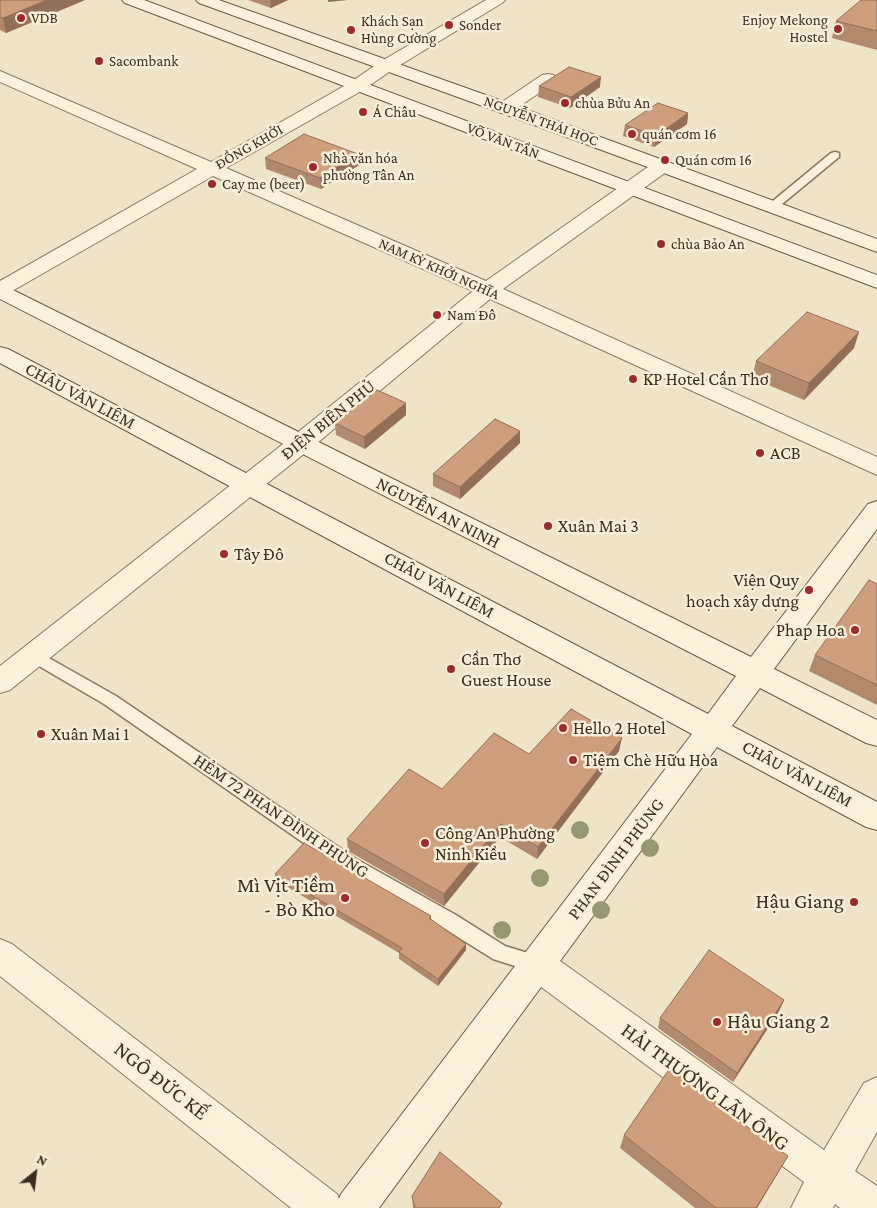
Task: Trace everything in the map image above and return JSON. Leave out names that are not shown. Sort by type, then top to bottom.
[{"type":"street","name":"VÕ VĂN TẦN","points":[[130,0],[877,282]]},
{"type":"street","name":"NGUYỄN THÁI HỌC","points":[[204,0],[505,108],[877,246]]},
{"type":"street","name":"ĐỒNG KHỞI","points":[[0,291],[357,86],[386,66],[497,0]]},
{"type":"street","name":"NAM KỲ KHỞI NGHĨA","points":[[0,76],[488,290],[877,467]]},
{"type":"street","points":[[505,108],[548,79]]},
{"type":"street","name":"ĐIỆN BIÊN PHỦ","points":[[0,682],[301,443],[488,290],[662,166]]},
{"type":"street","name":"NGUYỄN AN NINH","points":[[0,291],[877,734]]},
{"type":"street","name":"CHÂU VĂN LIÊM","points":[[0,354],[877,817]]},
{"type":"street","name":"PHAN ĐÌNH PHÙNG","points":[[355,1208],[877,510]]},
{"type":"street","name":"NGÔ ĐỨC KẾ","points":[[0,954],[323,1208]]},
{"type":"street","name":"HẢI THƯỢNG LÃN ÔNG","points":[[537,964],[820,1193],[875,1208]]},
{"type":"street","points":[[820,1193],[877,1096]]},
{"type":"lane","points":[[772,208],[835,155]]},
{"type":"lane","name":"HẺM 72 PHAN ĐÌNH PHÙNG","points":[[33,655],[110,700],[350,865],[449,921],[500,953],[537,964]]},
{"type":"building","points":[[0,0],[47,0],[3,18],[0,17]]},
{"type":"building","points":[[861,0],[877,0],[877,31],[836,21]]},
{"type":"building","points":[[569,67],[601,77],[571,97],[539,86]]},
{"type":"building","points":[[658,103],[688,113],[656,136],[625,125]]},
{"type":"building","points":[[304,134],[358,154],[320,178],[265,158]]},
{"type":"building","points":[[807,312],[859,332],[809,383],[756,361]]},
{"type":"building","points":[[377,390],[406,403],[364,437],[335,423]]},
{"type":"building","points":[[495,419],[520,431],[460,487],[433,474]]},
{"type":"building","points":[[869,580],[877,584],[877,685],[815,655]]},
{"type":"building","points":[[571,709],[622,738],[538,847],[501,824],[444,894],[347,839],[409,769],[442,789],[494,733],[529,754]]},
{"type":"building","points":[[304,843],[431,916],[429,918],[466,944],[438,979],[399,952],[402,948],[275,874]]},
{"type":"building","name":"Hậu Giang 2","points":[[709,950],[784,1000],[737,1073],[660,1018]]},
{"type":"building","points":[[670,1068],[716,1102],[715,1104],[788,1156],[756,1208],[716,1208],[624,1135]]},
{"type":"building","points":[[440,1152],[502,1203],[499,1208],[415,1208],[412,1196]]},
{"type":"place","name":"VDB","points":[[21,18]]},
{"type":"place","name":"Sonder","points":[[449,25]]},
{"type":"place","name":"Enjoy Mekong Hostel","points":[[838,29]]},
{"type":"place","name":"Khách Sạn Hùng Cường","points":[[351,30]]},
{"type":"place","name":"Sacombank","points":[[99,61]]},
{"type":"place","name":"chùa Bửu An","points":[[565,103]]},
{"type":"place","name":"Á Châu","points":[[363,112]]},
{"type":"place","name":"quán cơm 16","points":[[632,134]]},
{"type":"place","name":"Quán cơm 16","points":[[665,160]]},
{"type":"place","name":"Nhà văn hóa phường Tân An","points":[[313,167]]},
{"type":"place","name":"Cay me (beer)","points":[[212,184]]},
{"type":"place","name":"chùa Bảo An","points":[[661,244]]},
{"type":"place","name":"Nam Đô","points":[[437,315]]},
{"type":"place","name":"KP Hotel Cần Thơ","points":[[633,379]]},
{"type":"place","name":"ACB","points":[[760,453]]},
{"type":"place","name":"Xuân Mai 3","points":[[548,526]]},
{"type":"place","name":"Tây Đô","points":[[224,554]]},
{"type":"place","name":"Viện Quy hoạch xây dựng","points":[[809,590]]},
{"type":"place","name":"Phap Hoa","points":[[855,630]]},
{"type":"place","name":"Cần Thơ Guest House","points":[[451,669]]},
{"type":"place","name":"Hello 2 Hotel","points":[[563,728]]},
{"type":"place","name":"Xuân Mai 1","points":[[41,734]]},
{"type":"place","name":"Tiệm Chè Hữu Hòa","points":[[573,760]]},
{"type":"place","name":"Công An Phường Ninh Kiều","points":[[425,843]]},
{"type":"place","name":"Mì Vịt Tiềm - Bò Kho","points":[[345,898]]},
{"type":"place","name":"Hậu Giang","points":[[854,902]]},
{"type":"place","name":"Hậu Giang 2","points":[[717,1022]]}]
